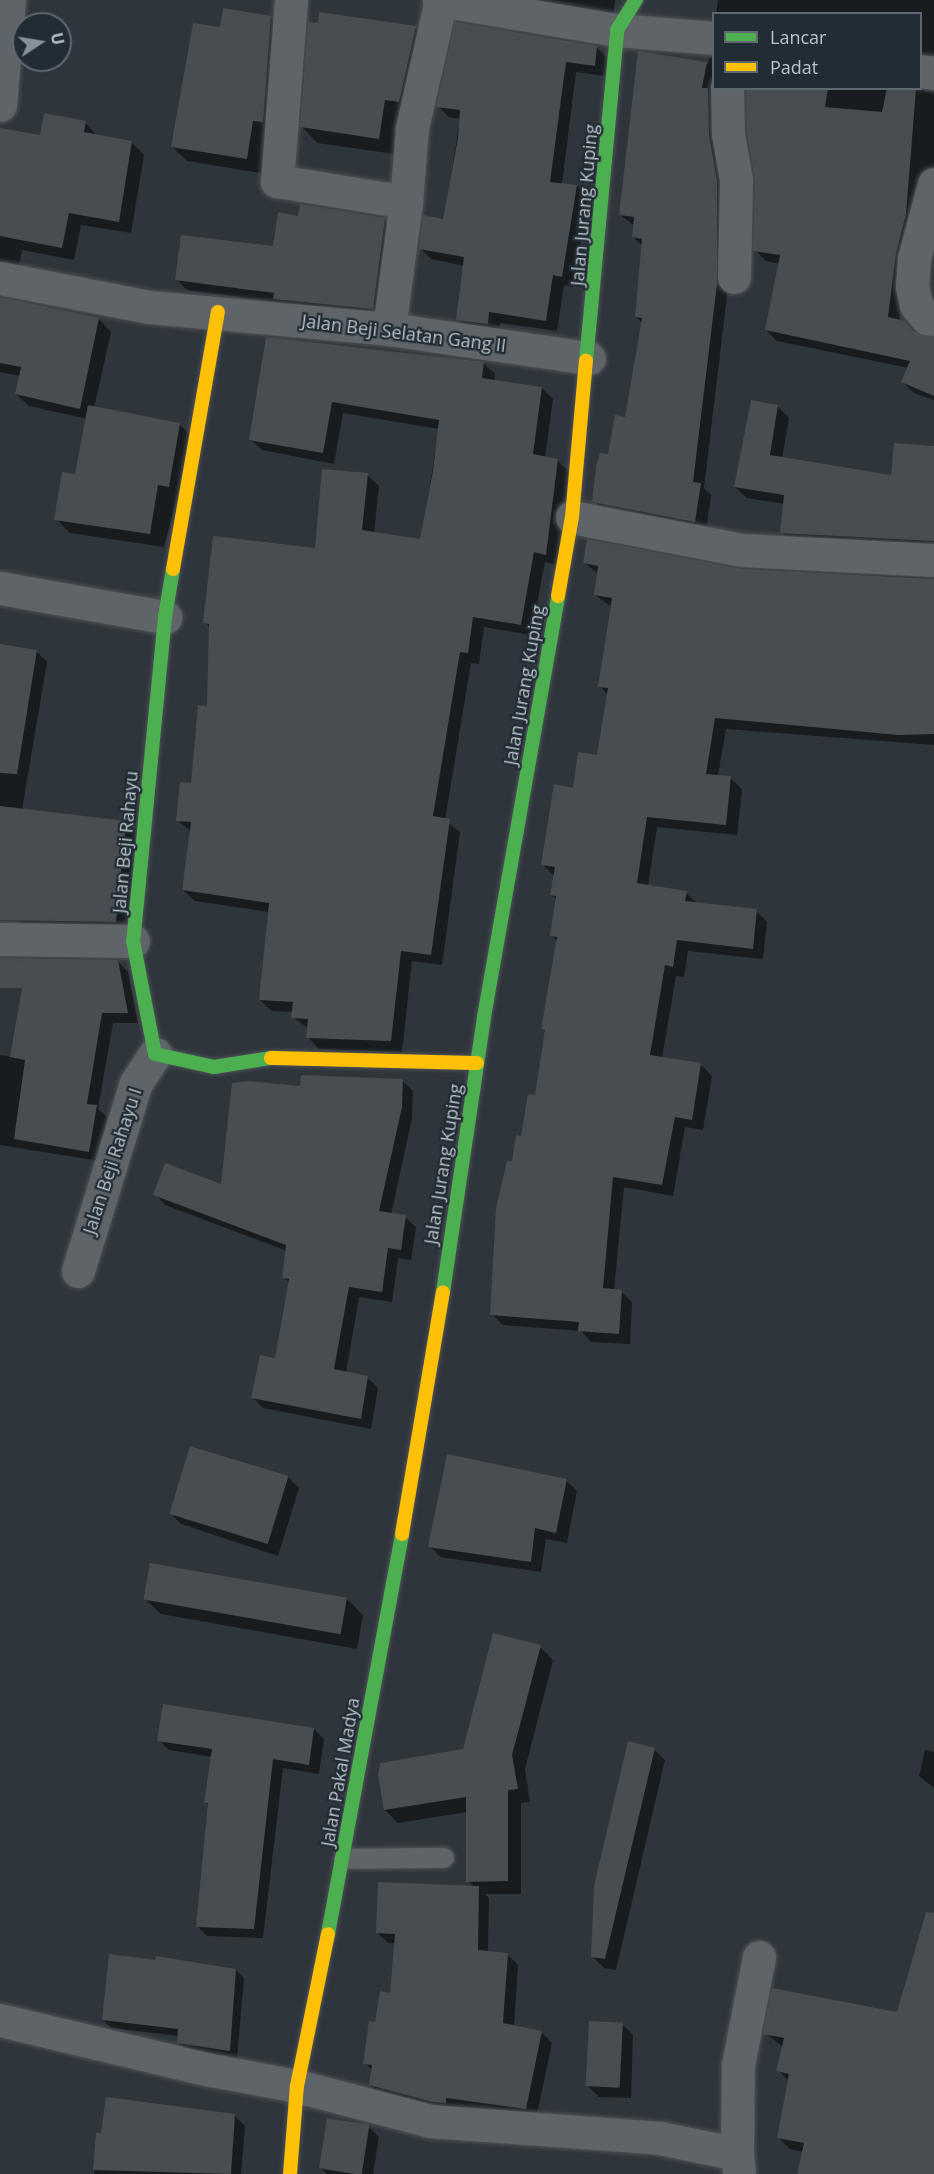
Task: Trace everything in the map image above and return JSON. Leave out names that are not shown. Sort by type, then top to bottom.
[{"type":"street","points":[[0,105],[9,0]]},
{"type":"street","points":[[291,0],[277,180],[406,202]]},
{"type":"street","points":[[389,329],[406,202],[412,128],[440,0],[617,30],[712,38]]},
{"type":"street","name":"Jalan Jurang Kuping","points":[[429,1377],[477,1063],[572,518],[589,358],[617,30],[636,0]]},
{"type":"street","points":[[727,90],[728,134],[736,180],[735,277]]},
{"type":"street","points":[[934,184],[914,258],[912,286],[916,305],[927,318],[934,319]]},
{"type":"street","name":"Jalan Beji Selatan Gang II","points":[[0,278],[148,307],[389,329],[589,358]]},
{"type":"street","name":"Jalan Beji Rahayu","points":[[155,1054],[133,941],[165,617],[218,312]]},
{"type":"street","points":[[572,518],[742,550],[934,560]]},
{"type":"street","points":[[0,588],[165,617]]},
{"type":"street","points":[[0,939],[133,941]]},
{"type":"street","points":[[155,1054],[214,1067],[287,1056],[477,1063]]},
{"type":"street","name":"Jalan Beji Rahayu I","points":[[78,1271],[136,1083],[155,1054]]},
{"type":"street","name":"Jalan Pakal Madya","points":[[290,2174],[297,2086],[344,1858],[429,1377]]},
{"type":"street","points":[[0,2020],[206,2069],[297,2086],[430,2121],[660,2138],[738,2164],[738,2065],[759,1957]]},
{"type":"lane","points":[[344,1858],[444,1858]]},
{"type":"building","points":[[223,8],[271,16],[263,122],[253,121],[247,159],[171,147],[193,23],[220,27]]},
{"type":"building","points":[[319,12],[416,26],[399,102],[385,100],[379,139],[300,127],[308,22],[318,23]]},
{"type":"building","points":[[455,22],[597,46],[595,66],[566,62],[550,182],[577,185],[562,277],[553,275],[546,321],[489,312],[488,324],[456,320],[464,257],[419,249],[423,215],[443,219],[458,138],[460,110],[436,107]]},
{"type":"building","points":[[638,51],[707,62],[702,88],[708,88],[709,135],[717,181],[717,284],[693,482],[701,483],[695,522],[592,502],[596,466],[600,453],[608,454],[615,415],[625,417],[642,318],[635,317],[642,239],[632,237],[634,217],[619,215]]},
{"type":"building","points":[[746,90],[828,90],[825,107],[882,112],[887,90],[916,90],[906,214],[896,253],[888,317],[905,321],[913,331],[934,337],[934,396],[901,382],[910,361],[765,330],[780,255],[753,251],[755,180],[747,132]]},
{"type":"building","points":[[44,113],[86,121],[84,132],[132,141],[119,222],[69,213],[62,248],[0,236],[0,128],[40,135]]},
{"type":"building","points":[[300,204],[385,218],[373,309],[273,299],[274,293],[175,280],[181,235],[273,246],[278,212],[298,216]]},
{"type":"building","points":[[0,297],[99,318],[80,409],[15,394],[21,367],[0,363]]},
{"type":"building","points":[[266,337],[484,362],[482,378],[542,387],[533,454],[558,459],[546,555],[534,552],[521,625],[473,617],[468,653],[460,652],[433,816],[450,819],[431,955],[401,951],[391,1041],[306,1038],[308,1019],[291,1018],[293,1002],[259,1000],[269,903],[182,890],[191,822],[176,821],[180,782],[191,783],[198,705],[207,706],[209,624],[203,623],[213,536],[315,548],[322,469],[368,473],[362,530],[420,539],[433,471],[439,420],[332,402],[323,453],[249,440]]},
{"type":"building","points":[[751,400],[778,405],[770,455],[891,475],[894,443],[934,446],[934,541],[780,533],[784,495],[734,487]]},
{"type":"building","points":[[88,405],[180,423],[169,487],[158,485],[150,534],[54,520],[62,472],[75,474]]},
{"type":"building","points":[[587,539],[741,569],[934,579],[934,734],[898,735],[715,718],[706,774],[731,776],[726,825],[647,817],[637,883],[687,891],[685,901],[757,909],[753,949],[677,940],[673,967],[665,965],[650,1055],[701,1063],[692,1120],[675,1117],[662,1185],[613,1177],[603,1288],[622,1290],[619,1334],[578,1331],[579,1322],[490,1315],[496,1208],[507,1161],[512,1161],[516,1135],[521,1136],[528,1094],[535,1095],[545,1030],[541,1029],[557,937],[550,936],[556,896],[550,895],[555,867],[541,865],[554,784],[573,788],[578,752],[597,755],[608,688],[598,687],[612,598],[594,595],[598,566],[583,563]]},
{"type":"building","points":[[0,644],[37,650],[17,774],[0,773]]},
{"type":"building","points":[[0,806],[126,821],[116,922],[0,920]]},
{"type":"building","points":[[0,958],[118,960],[128,1013],[102,1013],[87,1104],[97,1105],[89,1152],[14,1139],[25,1060],[10,1057],[22,988],[0,988]]},
{"type":"building","points":[[301,1075],[403,1079],[402,1107],[379,1211],[406,1215],[401,1250],[388,1248],[382,1292],[349,1287],[334,1369],[368,1376],[361,1419],[251,1398],[260,1355],[275,1358],[289,1279],[282,1278],[286,1245],[153,1195],[165,1163],[221,1184],[232,1083],[250,1081],[300,1086]]},
{"type":"building","points":[[190,1446],[288,1476],[268,1544],[169,1514]]},
{"type":"building","points":[[447,1454],[567,1479],[556,1533],[535,1528],[531,1562],[428,1547]]},
{"type":"building","points":[[150,1563],[347,1598],[341,1634],[144,1599]]},
{"type":"building","points":[[493,1633],[541,1645],[512,1755],[518,1789],[508,1790],[508,1881],[466,1882],[466,1797],[384,1810],[378,1775],[380,1763],[463,1749]]},
{"type":"building","points":[[163,1704],[314,1728],[309,1765],[273,1759],[254,1929],[196,1927],[208,1803],[204,1803],[212,1749],[157,1741]]},
{"type":"building","points":[[628,1741],[655,1748],[605,1959],[591,1957],[594,1886]]},
{"type":"building","points":[[378,1882],[479,1886],[478,1950],[508,1953],[503,2023],[542,2031],[526,2109],[446,2098],[446,2103],[433,2102],[369,2085],[372,2065],[363,2064],[369,2021],[375,2022],[380,1991],[390,1993],[395,1934],[376,1933]]},
{"type":"building","points":[[926,1912],[934,1913],[934,2174],[797,2174],[804,2143],[777,2138],[789,2074],[776,2071],[784,2038],[763,2034],[772,1988],[897,2012]]},
{"type":"building","points":[[109,1954],[155,1960],[156,1956],[236,1969],[230,2051],[177,2043],[178,2029],[102,2020]]},
{"type":"building","points":[[589,2021],[623,2023],[620,2088],[586,2086]]},
{"type":"building","points":[[106,2097],[235,2114],[231,2174],[93,2170],[96,2133],[101,2133]]},
{"type":"building","points":[[327,2118],[369,2125],[362,2174],[319,2168]]},
{"type":"traffic: fast","points":[[586,361],[617,30],[636,0]]},
{"type":"traffic: fast","points":[[173,569],[165,617],[133,941],[155,1054],[214,1067],[271,1058]]},
{"type":"traffic: fast","points":[[443,1292],[484,1017],[558,596]]},
{"type":"traffic: fast","points":[[328,1934],[402,1534]]},
{"type":"traffic: slow","points":[[173,569],[218,312]]},
{"type":"traffic: slow","points":[[558,596],[572,517],[586,361]]},
{"type":"traffic: slow","points":[[271,1058],[477,1063]]},
{"type":"traffic: slow","points":[[402,1534],[443,1292]]},
{"type":"traffic: slow","points":[[290,2174],[297,2086],[328,1934]]}]
